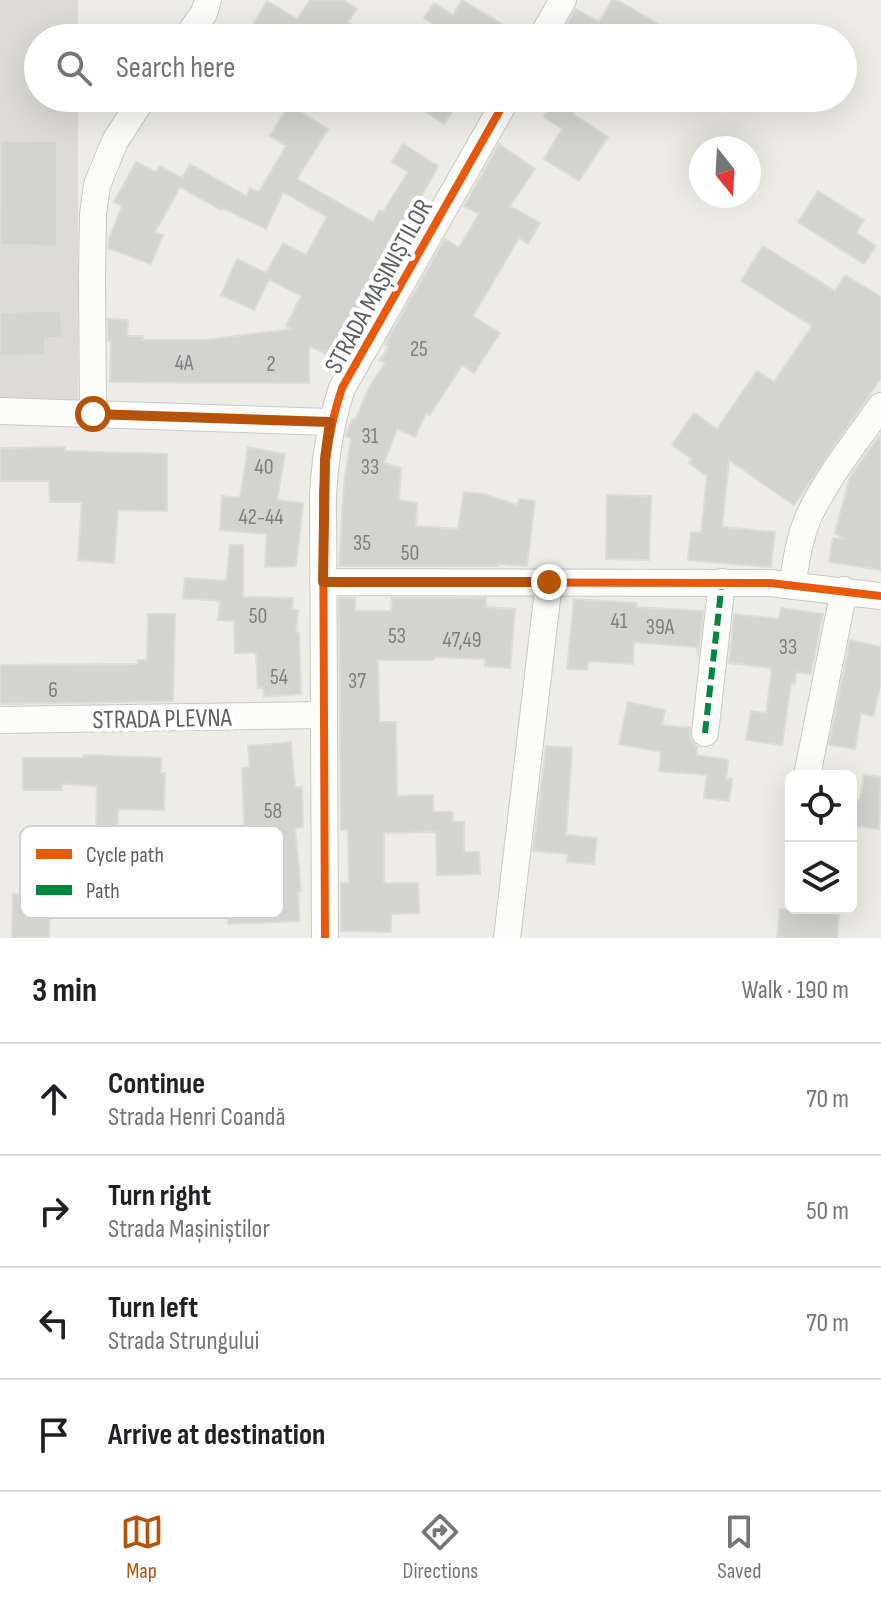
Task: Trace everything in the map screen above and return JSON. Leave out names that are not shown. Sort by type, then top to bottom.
[{"type":"street","points":[[196,24],[208,0]]},
{"type":"street","points":[[549,24],[563,0]]},
{"type":"street","points":[[93,414],[93,214],[97,185],[104,165],[134,112]]},
{"type":"street","name":"STRADA MAȘINIȘTILOR","points":[[325,938],[323,582],[325,459],[330,422],[342,388],[499,112]]},
{"type":"street","points":[[792,586],[799,546],[809,517],[825,487],[881,406]]},
{"type":"street","points":[[0,411],[330,422]]},
{"type":"street","points":[[323,582],[722,582],[844,590],[881,596]]},
{"type":"street","points":[[507,938],[549,582]]},
{"type":"street","points":[[705,733],[722,582]]},
{"type":"street","points":[[808,770],[844,590]]},
{"type":"street","name":"STRADA PLEVNA","points":[[0,720],[324,715]]},
{"type":"shaded area","points":[[0,0],[78,0],[78,24],[24,24],[24,112],[78,112],[78,400],[0,398]]},
{"type":"building","points":[[310,0],[344,0],[357,9],[348,22],[351,24],[253,24],[267,1],[297,19]]},
{"type":"building","points":[[462,0],[502,24],[433,24],[424,18],[434,3],[453,15]]},
{"type":"building","points":[[612,0],[617,0],[658,24],[567,24],[576,9],[599,22]]},
{"type":"building","points":[[285,112],[300,112],[328,129],[297,179],[373,222],[380,210],[383,212],[408,172],[392,162],[403,144],[438,166],[333,357],[309,346],[309,383],[110,382],[108,319],[128,320],[127,336],[143,336],[143,340],[206,340],[292,329],[286,326],[301,296],[269,279],[254,310],[221,295],[237,259],[266,273],[283,243],[306,255],[327,217],[283,192],[266,229],[223,208],[221,210],[180,187],[155,232],[163,235],[151,264],[108,248],[122,206],[114,202],[136,162],[156,172],[160,166],[182,178],[190,164],[246,196],[250,188],[259,192],[286,146],[270,136]]},
{"type":"building","points":[[426,112],[452,112],[444,124]]},
{"type":"building","points":[[547,112],[574,112],[608,137],[579,181],[544,159],[562,129],[544,117]]},
{"type":"building","points":[[1,141],[57,141],[57,246],[0,245]]},
{"type":"building","points":[[499,144],[535,169],[510,206],[540,223],[528,244],[519,238],[473,316],[500,333],[474,373],[462,365],[430,415],[426,413],[415,437],[397,429],[384,463],[401,468],[399,500],[417,503],[416,526],[458,529],[464,492],[484,494],[517,505],[519,499],[535,501],[527,566],[339,566],[344,484],[351,438],[346,436],[352,419],[355,420],[370,386],[385,363],[380,360],[389,347],[385,344],[445,239],[459,248],[479,214],[464,206]]},
{"type":"building","points":[[818,191],[864,220],[856,233],[876,246],[864,264],[798,222]]},
{"type":"building","points":[[763,246],[835,291],[845,275],[881,297],[881,378],[794,505],[729,460],[722,527],[775,532],[771,567],[688,560],[691,532],[701,533],[707,476],[689,463],[692,459],[672,445],[694,413],[717,429],[757,371],[774,382],[812,326],[741,281]]},
{"type":"building","points":[[61,311],[62,338],[45,338],[45,355],[0,356],[0,312]]},
{"type":"building","points":[[881,434],[881,570],[829,562],[833,538],[844,539],[835,533],[850,477]]},
{"type":"building","points":[[65,447],[65,451],[167,454],[167,511],[118,510],[114,563],[78,560],[82,502],[50,502],[49,481],[0,481],[0,448]]},
{"type":"building","points":[[248,447],[285,454],[277,500],[303,503],[296,566],[265,567],[267,534],[220,530],[222,496],[240,498]]},
{"type":"building","points":[[607,495],[651,496],[649,560],[606,559]]},
{"type":"building","points":[[230,545],[243,545],[243,597],[293,598],[292,609],[298,610],[296,633],[299,633],[301,694],[264,697],[263,687],[258,688],[256,653],[235,653],[234,621],[218,620],[220,601],[183,598],[185,578],[226,581]]},
{"type":"building","points":[[339,598],[355,598],[355,611],[391,611],[392,598],[486,598],[486,607],[515,609],[510,668],[485,666],[485,659],[434,657],[434,660],[378,660],[379,722],[396,722],[397,796],[433,795],[433,812],[452,812],[453,822],[464,822],[464,852],[479,852],[480,874],[437,875],[436,832],[384,833],[384,883],[418,883],[419,913],[391,914],[391,932],[341,931],[341,883],[349,883],[348,830],[341,830]]},
{"type":"building","points":[[574,599],[703,611],[698,657],[697,647],[634,642],[633,664],[588,661],[587,670],[567,669]]},
{"type":"building","points":[[781,608],[823,614],[811,674],[796,672],[795,684],[791,683],[782,745],[746,740],[751,711],[766,713],[772,668],[729,663],[734,614],[779,619]]},
{"type":"building","points":[[148,614],[175,614],[173,701],[0,704],[0,665],[138,664],[138,660],[147,660]]},
{"type":"building","points":[[850,640],[881,647],[881,684],[873,716],[861,713],[855,749],[829,745]]},
{"type":"building","points":[[628,702],[665,710],[662,725],[690,728],[690,739],[697,747],[697,755],[728,760],[726,779],[732,779],[729,801],[704,798],[707,775],[659,771],[661,752],[619,744]]},
{"type":"building","points":[[291,742],[295,787],[302,787],[303,827],[295,828],[301,891],[298,891],[299,921],[228,924],[228,918],[284,918],[284,826],[244,826],[242,768],[250,767],[248,746]]},
{"type":"building","points":[[546,746],[572,748],[566,835],[597,838],[594,864],[567,862],[568,854],[533,851]]},
{"type":"building","points":[[84,755],[161,758],[161,773],[165,773],[164,810],[118,809],[117,826],[96,826],[97,786],[62,784],[62,790],[23,790],[23,758],[84,758]]},
{"type":"building","points":[[864,775],[881,777],[879,829],[857,826],[857,800],[860,800]]},
{"type":"building","points":[[13,894],[20,894],[20,918],[49,918],[49,938],[12,938]]},
{"type":"building","points":[[780,909],[785,909],[785,914],[839,914],[837,938],[777,938]]},
{"type":"marked path","points":[[705,733],[722,582]]},
{"type":"cycle path","points":[[325,938],[323,496],[331,428],[342,388],[499,112]]},
{"type":"cycle path","points":[[323,582],[770,583],[881,596]]},
{"type":"route","points":[[93,414],[330,422],[323,496],[323,582],[549,582]]}]
